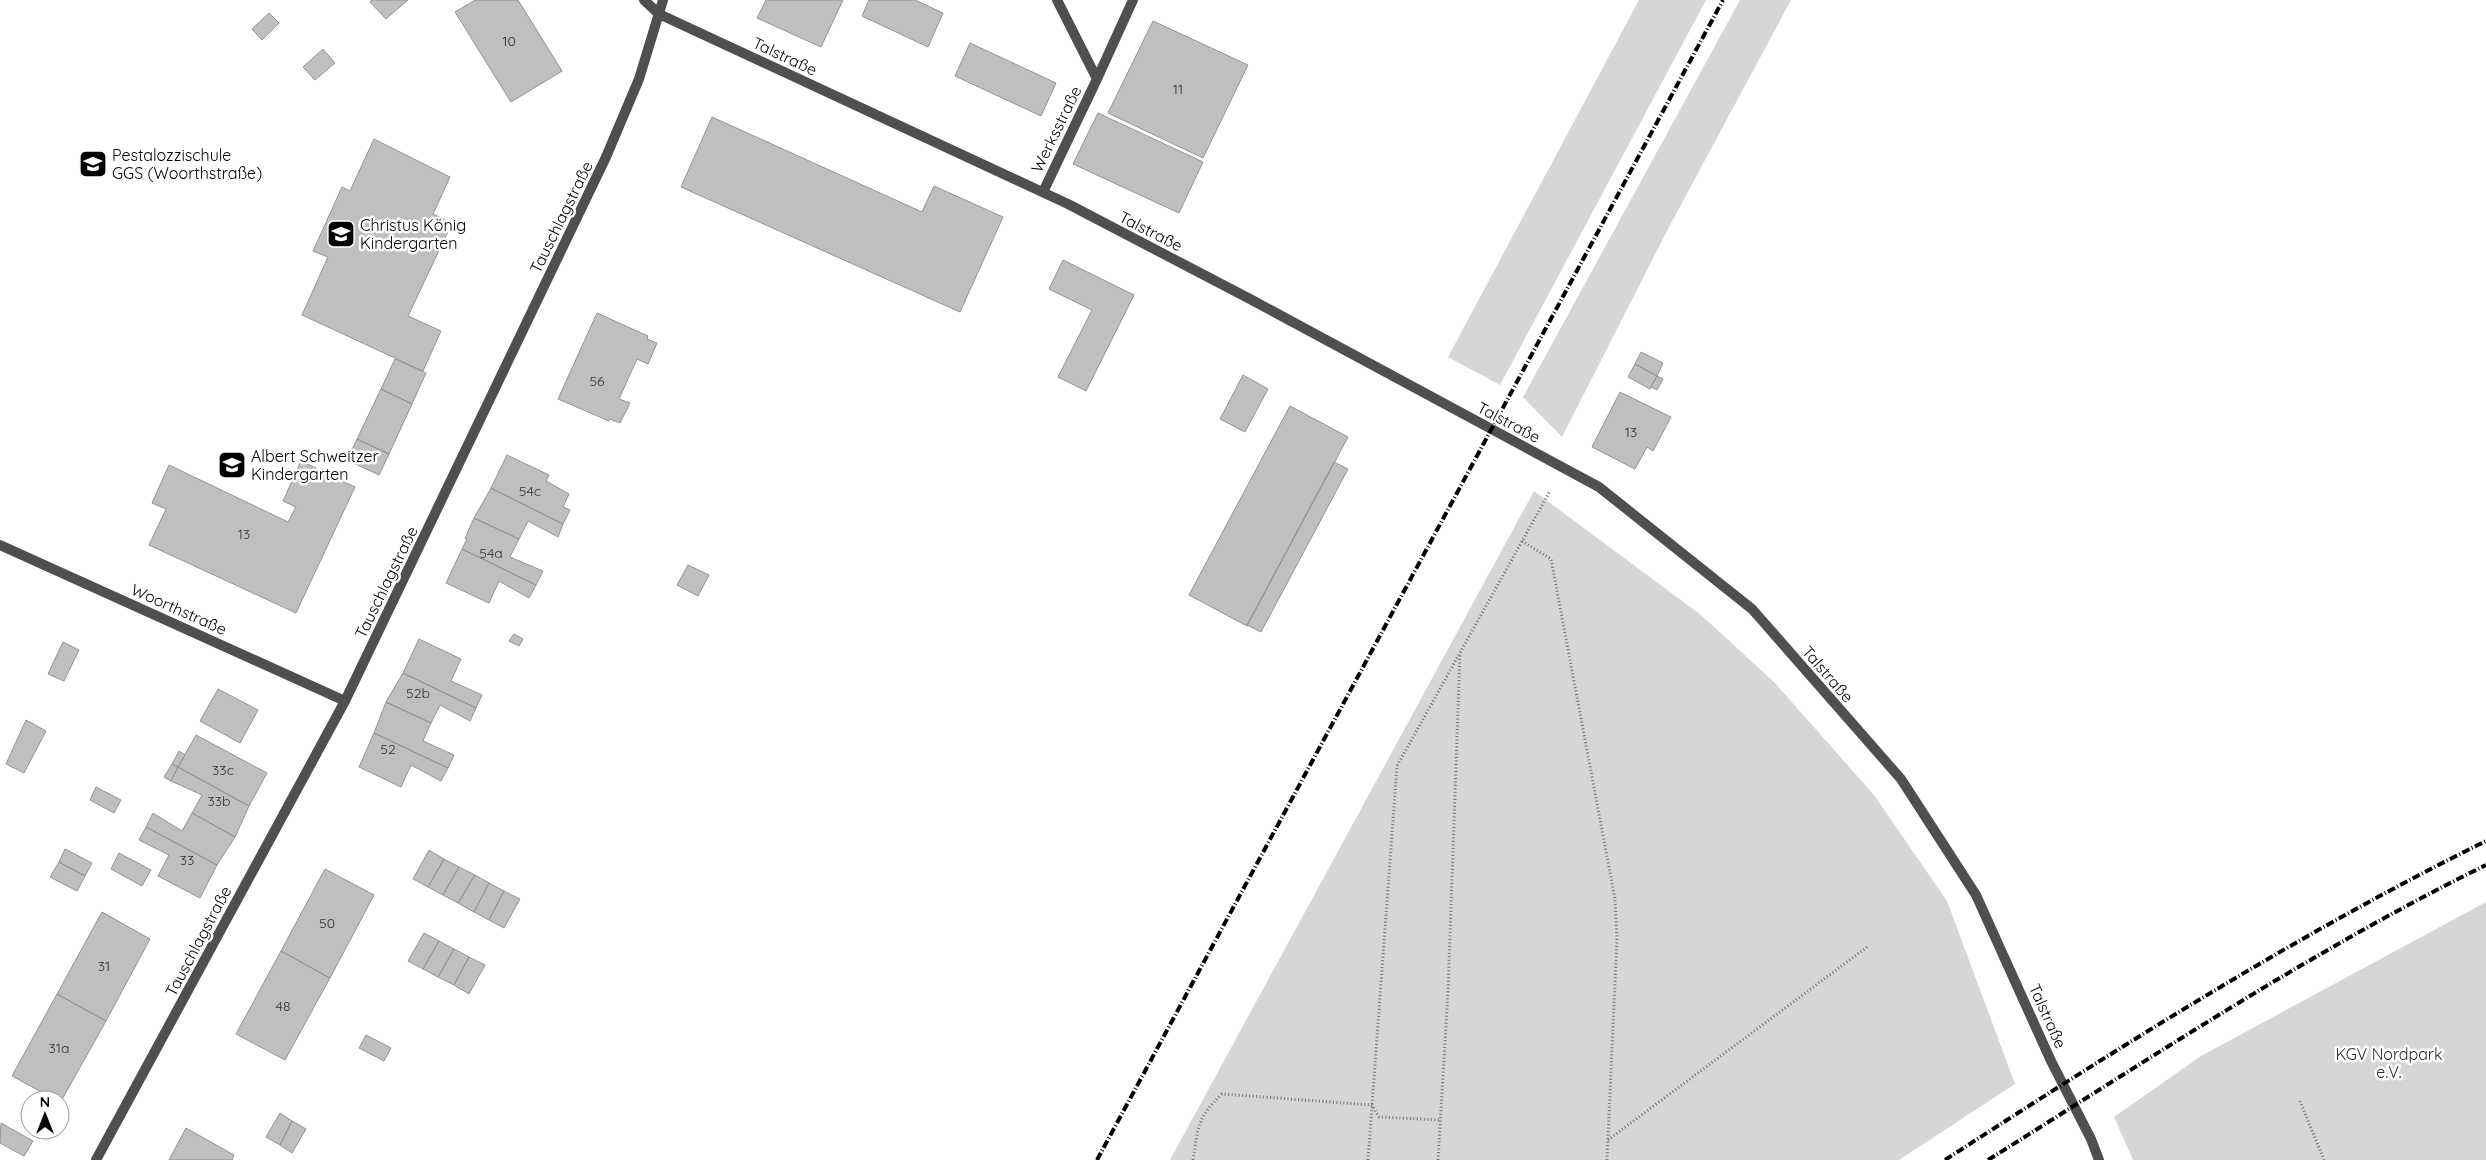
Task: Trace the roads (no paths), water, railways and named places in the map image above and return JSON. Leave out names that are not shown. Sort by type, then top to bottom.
[{"type":"street","name":"Talstraße","points":[[644,0],[659,14],[1043,192],[1259,304],[1599,487],[1752,609],[1901,779],[1976,895],[2051,1061],[2091,1139],[2098,1160]]},
{"type":"street","name":"Tauschlagstraße","points":[[96,1160],[345,701],[606,157],[639,79],[663,0]]},
{"type":"street","name":"Werksstraße","points":[[1057,0],[1097,79]]},
{"type":"street","name":"Werksstraße","points":[[1043,192],[1132,0]]},
{"type":"street","name":"Woorthstraße","points":[[0,545],[345,701]]},
{"type":"railway","points":[[1097,1160],[1723,0]]},
{"type":"railway","points":[[1945,1160],[2077,1075],[2211,993],[2347,914],[2486,841]]},
{"type":"railway","points":[[1988,1160],[2295,969],[2422,898],[2486,865]]},
{"type":"place","name":"Pestalozzischule GGS (Woorthstraße)","points":[[93,164]]},
{"type":"place","name":"Christus König Kindergarten","points":[[341,234]]},
{"type":"place","name":"Albert Schweitzer Kindergarten","points":[[232,465]]},
{"type":"park label","name":"KGV Nordpark e.V.","points":[[2389,1063]]}]
